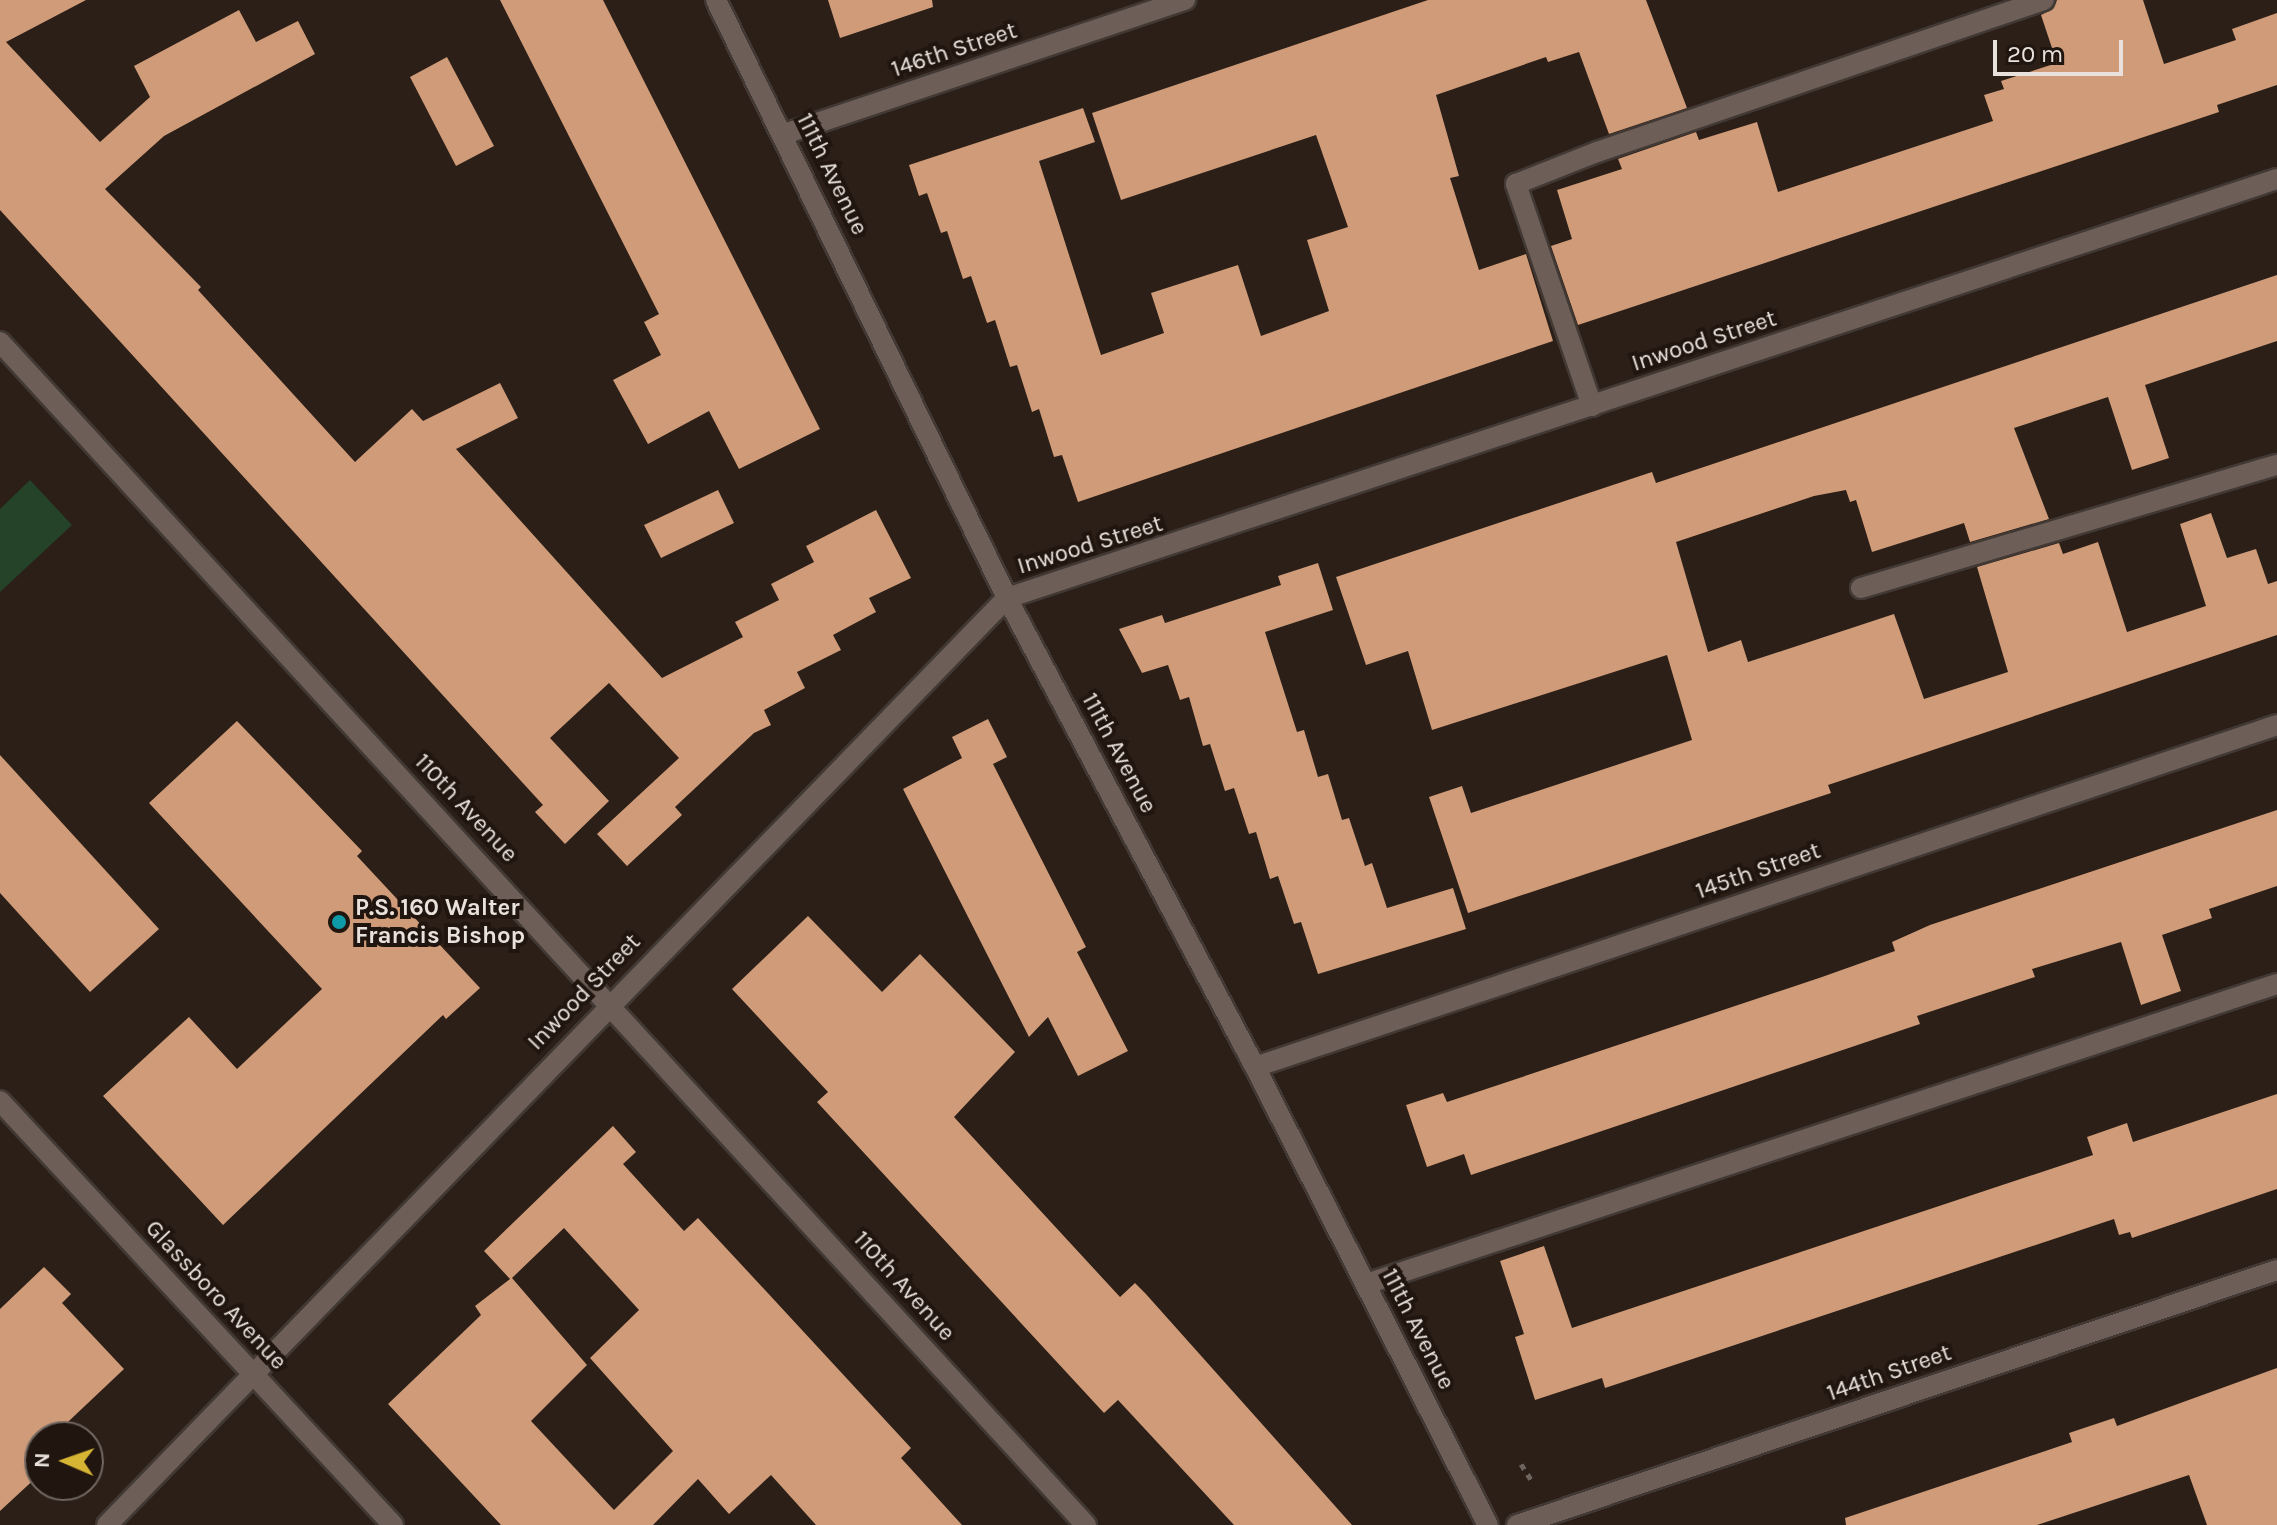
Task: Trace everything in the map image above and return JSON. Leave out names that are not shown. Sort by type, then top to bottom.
[{"type":"street","name":"111th Avenue","points":[[716,0],[784,134],[1007,598],[1255,1067],[1488,1525]]},
{"type":"street","name":"146th Street","points":[[784,134],[1185,0]]},
{"type":"street","points":[[1592,406],[1516,184],[2044,0]]},
{"type":"street","name":"Inwood Street","points":[[107,1525],[610,1002],[1007,598],[2277,179]]},
{"type":"street","name":"110th Avenue","points":[[0,342],[610,1002],[1086,1525]]},
{"type":"street","points":[[1861,588],[2277,465]]},
{"type":"street","name":"145th Street","points":[[1255,1067],[2277,725]]},
{"type":"street","points":[[1366,1284],[2277,984]]},
{"type":"street","name":"Glassboro Avenue","points":[[0,1101],[393,1525]]},
{"type":"street","name":"144th Street","points":[[1517,1525],[2277,1270]]},
{"type":"path","points":[[1521,1464],[1532,1481]]},
{"type":"green space","points":[[30,480],[72,525],[0,592],[0,509]]},
{"type":"building","points":[[0,0],[86,0],[6,42],[100,142],[150,97],[134,66],[239,10],[256,42],[298,21],[315,54],[164,136],[105,189],[201,287],[198,290],[355,462],[412,409],[423,421],[500,383],[518,418],[456,449],[662,678],[743,637],[735,622],[779,600],[771,584],[814,562],[806,546],[876,510],[911,578],[869,598],[876,612],[833,635],[841,650],[797,672],[805,688],[764,710],[771,725],[754,733],[675,807],[682,815],[627,866],[597,834],[679,758],[609,683],[550,738],[609,801],[565,844],[535,812],[543,805],[0,210]]},
{"type":"building","points":[[500,0],[603,0],[820,429],[739,469],[709,411],[648,444],[613,380],[661,355],[644,322],[659,314]]},
{"type":"building","points":[[828,0],[932,0],[933,7],[840,38]]},
{"type":"building","points":[[1428,0],[1646,0],[1687,108],[1609,134],[1579,52],[1548,62],[1546,57],[1436,95],[1459,176],[1450,178],[1479,270],[1526,254],[1553,341],[1078,502],[1062,455],[1054,457],[1039,409],[1032,412],[1017,365],[1010,367],[995,320],[987,323],[971,276],[963,279],[947,231],[941,233],[927,193],[919,196],[909,165],[1083,108],[1095,142],[1039,161],[1101,355],[1164,333],[1151,293],[1238,265],[1261,336],[1329,311],[1307,240],[1348,227],[1316,135],[1121,200],[1092,113]]},
{"type":"building","points":[[2057,0],[2143,0],[2164,64],[2236,40],[2232,29],[2277,13],[2277,85],[2217,105],[2219,112],[1578,325],[1551,246],[1572,239],[1557,190],[1622,169],[1618,159],[1696,132],[1699,140],[1757,122],[1778,192],[1993,121],[1984,95],[2004,89],[2001,81],[2057,63],[2041,15],[2053,9]]},
{"type":"building","points":[[447,57],[494,146],[456,166],[410,77]]},
{"type":"building","points":[[2277,275],[2277,341],[2145,385],[2169,458],[2132,470],[2108,397],[2014,428],[2049,519],[1970,542],[1964,523],[1872,552],[1856,500],[1850,502],[1846,490],[1814,496],[1676,542],[1708,652],[1741,640],[1748,662],[1894,614],[1924,699],[2008,672],[1977,567],[2059,543],[2063,554],[2098,542],[2127,632],[2206,606],[2180,524],[2211,513],[2227,558],[2256,549],[2268,584],[2277,581],[2277,635],[1828,785],[1831,793],[1468,913],[1429,797],[1462,786],[1471,813],[1692,740],[1667,655],[1432,730],[1408,651],[1366,665],[1336,577],[1652,472],[1656,483]]},
{"type":"building","points":[[718,490],[734,523],[661,558],[644,525]]},
{"type":"building","points":[[1318,563],[1333,610],[1265,632],[1297,732],[1304,730],[1318,777],[1328,774],[1342,820],[1349,818],[1365,866],[1372,863],[1387,908],[1453,888],[1466,929],[1318,974],[1301,922],[1294,924],[1278,876],[1270,879],[1256,832],[1249,834],[1234,788],[1225,791],[1210,744],[1203,746],[1189,697],[1180,700],[1168,665],[1142,673],[1119,629],[1162,615],[1165,623],[1281,585],[1278,576]]},
{"type":"building","points":[[988,719],[1007,757],[993,764],[1086,947],[1077,952],[1128,1051],[1078,1076],[1048,1017],[1029,1037],[903,789],[962,758],[952,737]]},
{"type":"building","name":"P.S. 160 Walter Francis Bishop","points":[[237,721],[362,851],[357,856],[480,988],[446,1019],[443,1015],[223,1225],[103,1096],[189,1017],[237,1069],[322,989],[149,803]]},
{"type":"building","points":[[0,755],[159,929],[90,992],[0,893]]},
{"type":"building","points":[[2277,810],[2277,886],[2209,909],[2212,918],[2162,935],[2181,991],[2141,1005],[2121,942],[2032,969],[2035,977],[1917,1016],[1920,1024],[1471,1175],[1464,1154],[1427,1167],[1406,1105],[1443,1093],[1447,1102],[1822,977],[1895,951],[1892,942],[1930,925]]},
{"type":"building","points":[[808,916],[882,992],[920,954],[1015,1052],[954,1117],[1120,1297],[1135,1283],[1145,1293],[1352,1525],[1234,1525],[1118,1400],[1104,1413],[817,1102],[828,1092],[732,989]]},
{"type":"building","points":[[2277,1094],[2277,1189],[2132,1238],[2130,1232],[2119,1235],[2114,1219],[1605,1388],[1602,1378],[1535,1400],[1515,1337],[1524,1334],[1500,1261],[1544,1246],[1572,1328],[2093,1155],[2087,1137],[2127,1123],[2133,1142]]},
{"type":"building","points":[[613,1126],[636,1152],[623,1164],[684,1231],[698,1218],[911,1448],[901,1458],[962,1525],[816,1525],[771,1475],[729,1514],[698,1479],[653,1525],[501,1525],[388,1404],[481,1315],[475,1306],[510,1279],[484,1251]],"holes":[[[564,1228],[639,1310],[590,1358],[673,1451],[614,1510],[531,1421],[587,1365],[512,1278]]]},
{"type":"building","points":[[44,1267],[71,1294],[62,1303],[124,1369],[69,1421],[24,1421],[24,1489],[0,1511],[0,1309]]},
{"type":"building","points":[[2277,1368],[2277,1525],[2207,1525],[2189,1475],[2037,1525],[1846,1525],[1845,1518],[2072,1442],[2069,1433],[2114,1418],[2117,1426]]},
{"type":"place","name":"P.S. 160 Walter Francis Bishop","points":[[339,922]]}]
